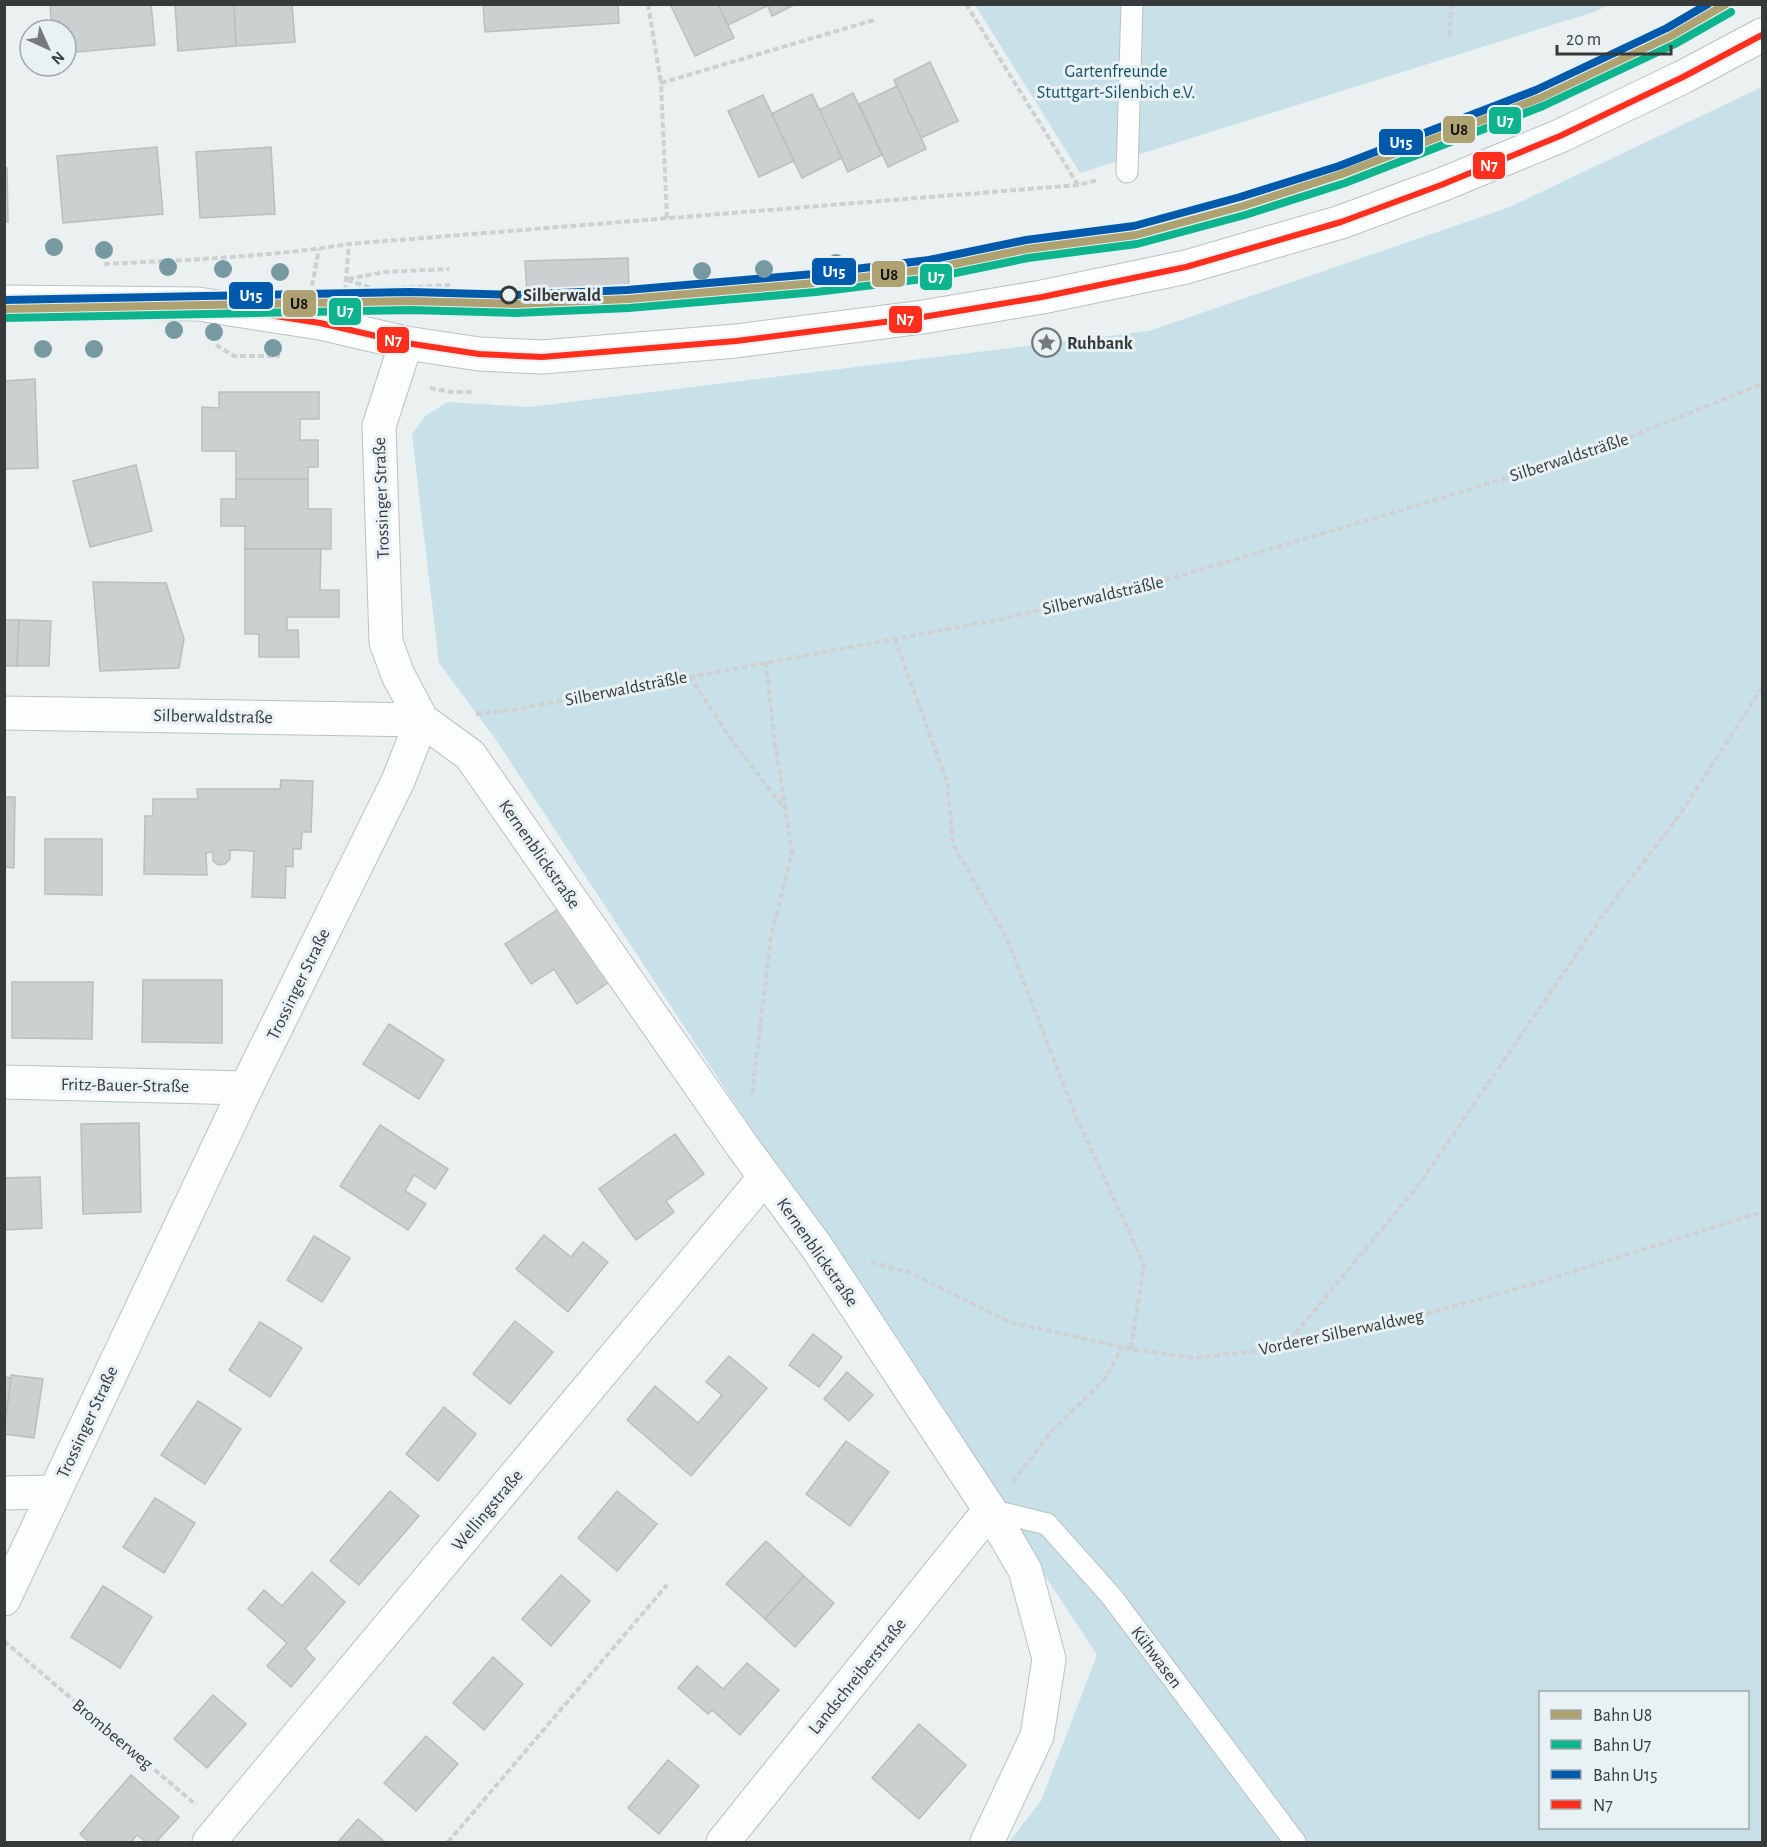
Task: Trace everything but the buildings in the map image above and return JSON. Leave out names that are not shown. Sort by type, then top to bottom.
[{"type":"street","points":[[4,302],[198,304],[339,328],[406,343],[479,354],[542,357],[736,341],[923,317],[1020,301],[1186,267],[1341,222],[1441,185],[1560,136],[1683,77],[1762,34]]},
{"type":"street","name":"Trossinger Straße","points":[[4,1599],[246,1088],[398,781],[422,720],[398,675],[386,642],[379,426],[406,343]]},
{"type":"street","name":"Silberwaldstraße","points":[[4,713],[422,720]]},
{"type":"street","name":"Kernenblickstraße","points":[[422,720],[470,755],[765,1177],[816,1246],[990,1510],[1025,1570],[1049,1659],[1037,1736],[987,1842]]},
{"type":"street","name":"Fritz-Bauer-Straße","points":[[4,1082],[246,1088]]},
{"type":"street","name":"Wellingstraße","points":[[215,1834],[765,1177]]},
{"type":"street","points":[[4,1493],[53,1492]]},
{"type":"street","name":"Landschreiberstraße","points":[[723,1842],[990,1510]]},
{"type":"lane","points":[[1127,172],[1132,4]]},
{"type":"lane","name":"Kühwasen","points":[[990,1510],[1047,1524],[1112,1597],[1295,1842]]},
{"type":"path","points":[[648,4],[661,83],[667,218]]},
{"type":"path","points":[[966,4],[1078,185]]},
{"type":"path","points":[[1449,36],[1450,4]]},
{"type":"path","points":[[661,83],[874,20]]},
{"type":"path","points":[[99,264],[189,260],[319,249],[350,244],[1078,185],[1127,172]]},
{"type":"path","points":[[339,328],[350,244]]},
{"type":"path","points":[[347,280],[384,272],[449,269]]},
{"type":"path","points":[[347,280],[375,289],[450,285]]},
{"type":"path","name":"Silberwaldsträßle","points":[[422,720],[512,711],[996,620],[1188,574],[1439,499],[1615,443],[1762,384]]},
{"type":"path","points":[[895,639],[947,782],[953,844],[1007,939],[1077,1119],[1144,1264],[1131,1349]]},
{"type":"path","points":[[744,1147],[771,937],[792,852],[766,663]]},
{"type":"path","points":[[689,676],[733,742],[784,807]]},
{"type":"path","points":[[1283,1348],[1418,1185],[1606,911],[1678,817],[1762,688]]},
{"type":"path","name":"Vorderer Silberwaldweg","points":[[816,1246],[908,1272],[1009,1322],[1131,1349],[1194,1358],[1283,1348],[1379,1327],[1530,1285],[1762,1212]]},
{"type":"path","points":[[990,1510],[1050,1433],[1105,1379],[1122,1347]]},
{"type":"path","points":[[448,1842],[666,1585]]},
{"type":"path","name":"Brombeerweg","points":[[4,1641],[215,1834]]},
{"type":"green space","name":"Gartenfreunde Stuttgart-Silenbich e.V.","points":[[975,5],[1608,5],[1597,11],[1080,173]]},
{"type":"green space","points":[[1762,87],[1762,1842],[1009,1842],[1041,1801],[1097,1655],[494,737],[439,663],[412,435],[425,416],[448,402],[529,407],[1149,331],[1510,207]]},
{"type":"rail line","name":"U15","points":[[4,300],[410,292],[515,295],[627,290],[814,274],[929,260],[1026,240],[1134,226],[1240,197],[1339,166],[1536,90],[1667,28],[1708,4]]},
{"type":"rail line","name":"U8","points":[[4,309],[410,301],[515,304],[628,299],[815,283],[930,269],[1027,249],[1136,235],[1243,206],[1342,174],[1540,98],[1671,36],[1726,4]]},
{"type":"rail line","name":"U7","points":[[4,318],[410,310],[515,313],[629,308],[816,292],[931,278],[1028,258],[1137,244],[1245,215],[1345,183],[1543,106],[1675,44],[1731,12]]},
{"type":"transit line","name":"N7","points":[[4,302],[198,304],[320,323],[406,343],[479,354],[542,357],[736,341],[923,317],[1042,297],[1186,267],[1341,222],[1441,185],[1560,136],[1683,77],[1762,35]]},
{"type":"place","name":"Silberwald","points":[[509,295]]},
{"type":"place","name":"Ruhbank","points":[[1046,343]]}]
